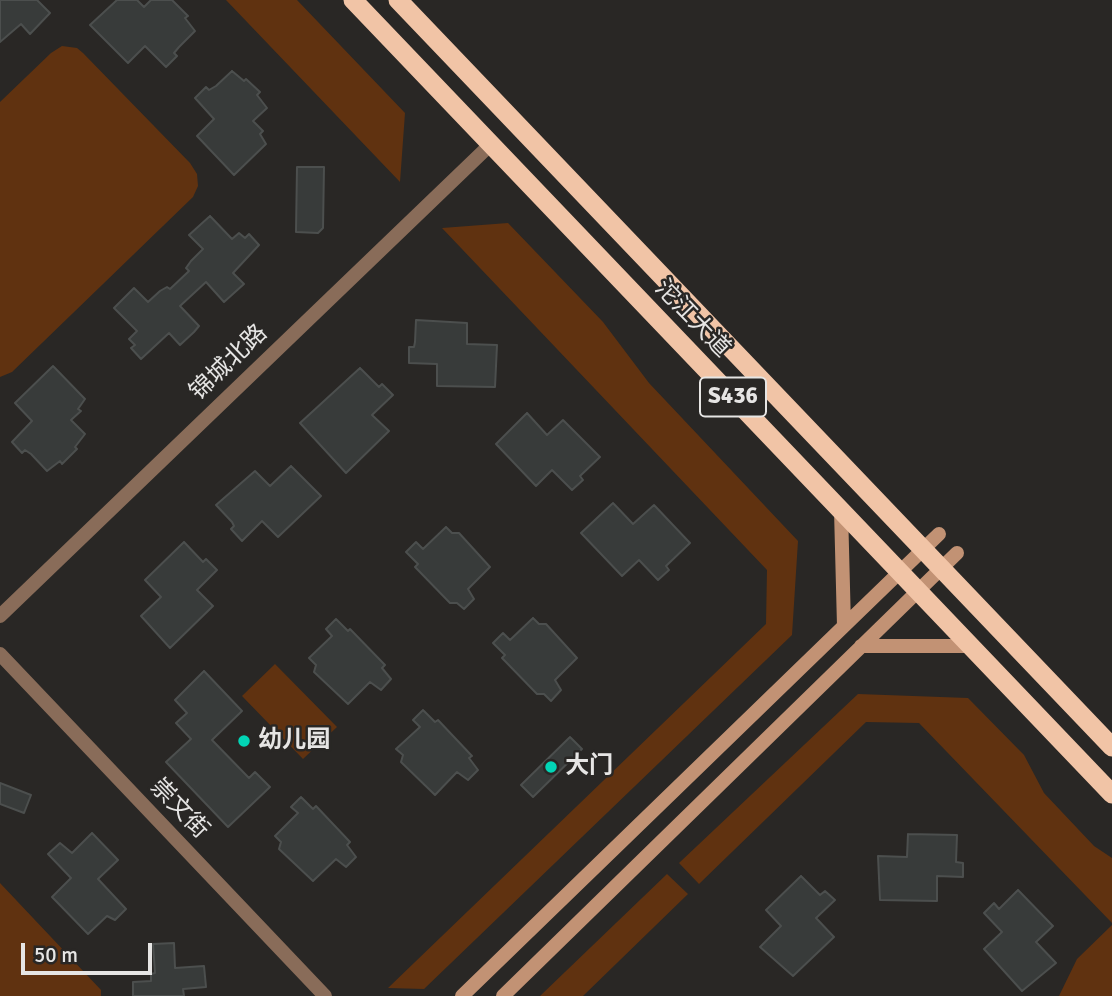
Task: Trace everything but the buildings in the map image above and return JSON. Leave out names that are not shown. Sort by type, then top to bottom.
[{"type":"highway","name":"沱江大道","points":[[354,0],[1112,794]]},
{"type":"highway","name":"沱江大道","points":[[398,0],[1112,747]]},
{"type":"main road","points":[[841,510],[844,626]]},
{"type":"main road","points":[[462,996],[939,534]]},
{"type":"main road","points":[[503,996],[957,553]]},
{"type":"main road","points":[[860,646],[971,646]]},
{"type":"street","name":"锦城北路","points":[[0,616],[491,144]]},
{"type":"street","name":"崇文街","points":[[0,654],[325,996]]},
{"type":"shaded area","points":[[226,0],[297,0],[405,113],[400,182]]},
{"type":"shaded area","points":[[62,46],[77,48],[83,53],[190,163],[197,174],[198,186],[193,197],[12,372],[0,377],[0,102],[51,53]]},
{"type":"shaded area","points":[[508,223],[603,322],[649,383],[798,541],[792,635],[424,989],[388,988],[766,624],[767,570],[442,228]]},
{"type":"shaded area","points":[[275,664],[337,727],[303,759],[242,696]]},
{"type":"shaded area","points":[[858,694],[968,698],[1024,755],[1044,793],[1094,846],[1112,858],[1112,923],[919,723],[866,722],[699,884],[679,863]]},
{"type":"shaded area","points":[[667,874],[688,894],[583,996],[540,996]]},
{"type":"shaded area","points":[[0,883],[101,990],[101,996],[0,996]]},
{"type":"shaded area","points":[[1112,925],[1112,996],[1059,996],[1077,959]]},
{"type":"place","name":"幼儿园","points":[[244,741]]},
{"type":"place","name":"大门","points":[[551,767]]}]
